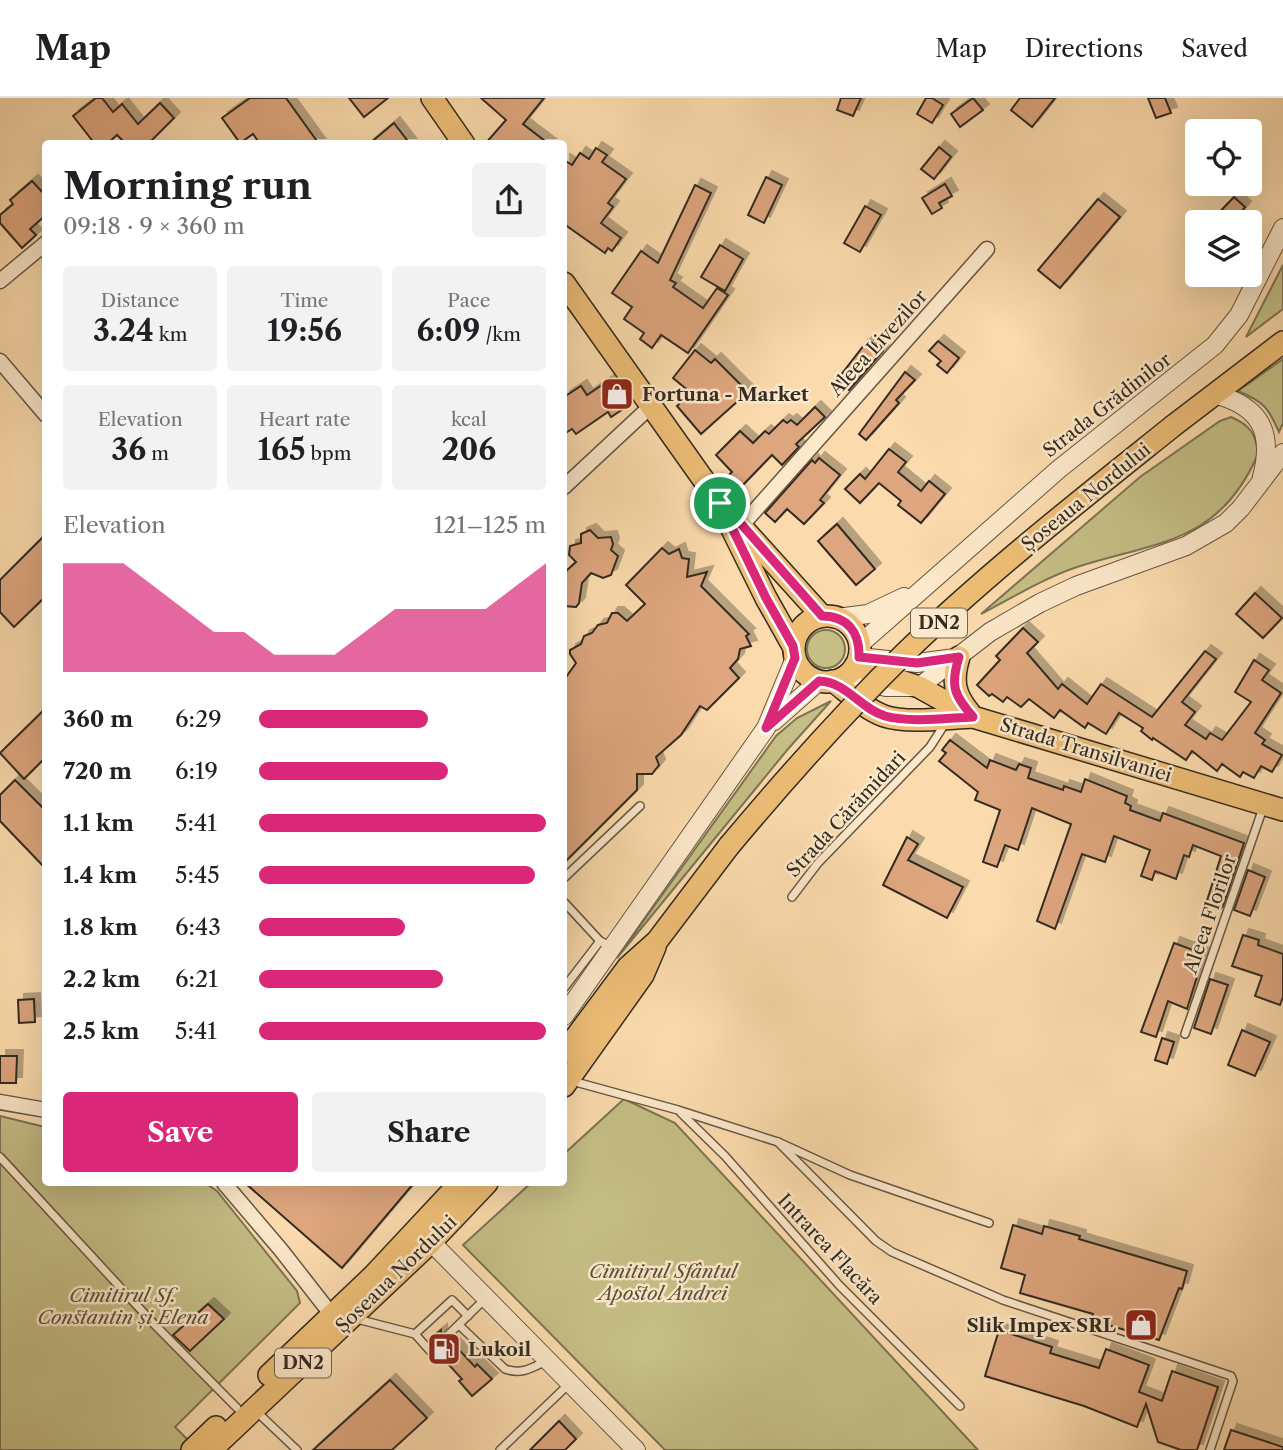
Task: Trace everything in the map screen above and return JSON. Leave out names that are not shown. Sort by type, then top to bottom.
[{"type":"main road","points":[[432,98],[461,140]]},
{"type":"main road","points":[[567,287],[720,503],[830,617],[850,625],[845,668],[867,707],[883,716],[898,719],[973,717]]},
{"type":"main road","name":"Șoseaua Nordului","points":[[567,1049],[628,967],[657,941],[729,846],[823,738],[905,654],[1044,530],[1283,342]]},
{"type":"main road","points":[[720,503],[800,668],[808,677],[845,668]]},
{"type":"main road","points":[[794,652],[799,630],[806,623],[830,617]]},
{"type":"main road","points":[[959,657],[954,673],[954,686],[958,700],[973,717]]},
{"type":"main road","name":"Strada Transilvaniei","points":[[845,668],[919,687],[973,717],[1273,807]]},
{"type":"main road","name":"Șoseaua Nordului","points":[[567,1081],[643,975],[657,941]]},
{"type":"main road","name":"Șoseaua Nordului","points":[[211,1450],[331,1314],[409,1238],[457,1186]]},
{"type":"main road","name":"Șoseaua Nordului","points":[[192,1450],[246,1409],[352,1318],[484,1186]]},
{"type":"street","name":"Strada Grădinilor","points":[[923,588],[1059,469],[1215,345],[1239,315],[1283,228]]},
{"type":"street","points":[[0,281],[42,246]]},
{"type":"street","name":"Aleea Livezilor","points":[[742,525],[987,249]]},
{"type":"street","points":[[0,361],[42,410]]},
{"type":"street","points":[[1214,394],[1235,400],[1252,411],[1263,429],[1267,444],[1266,460],[1259,485]]},
{"type":"street","points":[[567,484],[651,406]]},
{"type":"street","points":[[919,687],[990,632],[1040,603],[1076,586],[1186,546],[1226,523],[1241,508],[1283,453]]},
{"type":"street","points":[[830,617],[867,614],[923,588]]},
{"type":"street","points":[[766,728],[845,668],[923,588]]},
{"type":"street","points":[[567,1011],[607,944],[766,728],[794,652]]},
{"type":"street","points":[[845,668],[959,657]]},
{"type":"street","points":[[0,1102],[42,1109]]},
{"type":"street","points":[[227,1186],[331,1314]]},
{"type":"street","name":"Șoseaua Nordului","points":[[409,1238],[443,1186]]},
{"type":"street","points":[[431,1242],[636,1450]]},
{"type":"lane","name":"Strada Cărămidari","points":[[792,897],[818,863],[930,747],[949,718]]},
{"type":"lane","points":[[567,875],[640,806]]},
{"type":"lane","name":"Aleea Florilor","points":[[1185,1034],[1273,807]]},
{"type":"lane","points":[[567,905],[607,944],[567,985]]},
{"type":"lane","points":[[567,1082],[678,1110],[778,1142],[850,1175],[989,1223]]},
{"type":"lane","name":"Intrarea Flacăra","points":[[678,1110],[725,1156],[839,1285],[960,1406]]},
{"type":"lane","points":[[778,1142],[876,1241],[892,1252],[1003,1300],[1231,1376],[1233,1381],[1210,1450]]},
{"type":"lane","points":[[0,1157],[155,1324],[246,1409],[297,1450]]},
{"type":"lane","points":[[446,1337],[487,1298]]},
{"type":"lane","points":[[415,1334],[452,1300],[468,1316]]},
{"type":"lane","points":[[352,1318],[415,1334],[431,1352],[434,1348]]},
{"type":"lane","points":[[459,1325],[505,1369],[514,1373],[526,1371],[548,1359]]},
{"type":"lane","points":[[500,1450],[570,1382]]},
{"type":"green space","points":[[1283,265],[1283,309],[1246,337]]},
{"type":"green space","points":[[1283,359],[1283,423],[1279,432],[1264,406],[1238,391]]},
{"type":"green space","points":[[1231,417],[1251,431],[1258,454],[1242,484],[1225,506],[1205,522],[1160,544],[1077,567],[1040,582],[981,614],[1140,477],[1220,421]]},
{"type":"green space","points":[[826,630],[839,636],[845,649],[839,662],[826,668],[813,662],[807,649],[813,636]]},
{"type":"green space","points":[[831,701],[788,749],[617,958],[776,736],[797,718]]},
{"type":"green space","name":"Cimitirul Sfântul Apostol Andrei","points":[[624,1099],[675,1123],[978,1450],[665,1450],[463,1245],[528,1186],[567,1186],[567,1151]]},
{"type":"green space","name":"Cimitirul Sf. Constantin și Elena","points":[[0,1116],[42,1126],[42,1186],[210,1186],[217,1191],[297,1291],[300,1303],[175,1427],[198,1450],[0,1450]]},
{"type":"building","points":[[96,98],[102,98],[113,112],[122,104],[138,124],[160,103],[174,118],[152,140],[122,140],[117,135],[111,140],[92,140],[73,116]]},
{"type":"building","points":[[250,98],[286,98],[316,140],[257,140],[253,134],[244,140],[238,140],[222,118]]},
{"type":"building","points":[[349,98],[388,98],[364,117]]},
{"type":"building","points":[[481,98],[544,98],[523,124],[544,140],[488,140],[506,120]]},
{"type":"building","points":[[841,98],[861,98],[853,116],[837,110]]},
{"type":"building","points":[[926,98],[932,98],[943,105],[932,123],[917,114]]},
{"type":"building","points":[[973,98],[983,110],[960,127],[951,114]]},
{"type":"building","points":[[1020,98],[1055,98],[1032,127],[1011,110]]},
{"type":"building","points":[[1148,98],[1165,98],[1171,113],[1156,118]]},
{"type":"building","points":[[394,123],[407,140],[374,140]]},
{"type":"building","points":[[939,147],[951,157],[934,179],[921,169]]},
{"type":"building","points":[[596,148],[607,155],[602,162],[626,179],[608,203],[613,207],[601,223],[621,238],[612,251],[608,248],[605,253],[567,226],[567,162],[572,165],[580,153],[589,159]]},
{"type":"building","points":[[766,177],[782,185],[764,223],[748,215]]},
{"type":"building","points":[[32,181],[42,192],[42,218],[30,229],[36,235],[22,248],[0,223],[0,215],[13,204],[10,200]]},
{"type":"building","points":[[945,184],[952,196],[939,203],[942,208],[932,214],[922,198]]},
{"type":"building","points":[[695,185],[711,193],[670,280],[676,283],[673,287],[703,308],[717,288],[728,295],[688,353],[661,335],[652,348],[640,339],[644,333],[624,319],[632,307],[612,293],[641,251],[658,263]]},
{"type":"building","points":[[1234,197],[1245,207],[1243,210],[1222,210]]},
{"type":"building","points":[[1098,199],[1120,217],[1060,288],[1038,270]]},
{"type":"building","points":[[865,206],[881,215],[860,252],[844,243]]},
{"type":"building","points":[[720,245],[743,259],[725,291],[701,277]]},
{"type":"building","points":[[868,340],[883,351],[849,390],[837,380]]},
{"type":"building","points":[[938,341],[959,358],[947,373],[937,365],[941,361],[929,351]]},
{"type":"building","points":[[695,350],[711,363],[715,359],[748,392],[701,434],[677,406],[690,392],[673,378]]},
{"type":"building","points":[[905,372],[915,380],[896,400],[899,403],[866,440],[859,434]]},
{"type":"building","points":[[611,379],[629,405],[611,417],[608,412],[576,434],[572,429],[567,432],[567,395],[581,386],[587,395]]},
{"type":"building","points":[[815,407],[825,417],[796,444],[799,447],[782,465],[772,455],[740,488],[728,476],[732,472],[716,455],[740,431],[753,443],[765,431],[769,434],[783,420],[787,423],[791,420],[797,425]]},
{"type":"building","points":[[889,449],[906,462],[898,472],[921,491],[929,481],[945,494],[921,523],[898,505],[901,501],[879,483],[860,503],[845,489],[860,474],[865,479]]},
{"type":"building","points":[[819,458],[840,475],[820,500],[824,503],[804,524],[787,509],[775,522],[765,513],[812,460],[815,463]]},
{"type":"building","points":[[837,524],[875,569],[856,585],[818,541]]},
{"type":"building","points":[[590,530],[598,538],[611,537],[611,550],[618,556],[611,575],[603,578],[591,573],[582,583],[579,603],[576,607],[567,606],[567,570],[576,562],[569,555],[570,546],[581,543],[581,534]]},
{"type":"building","points":[[42,538],[42,600],[14,627],[0,612],[0,580]]},
{"type":"building","points":[[662,548],[669,554],[679,549],[682,558],[689,559],[687,577],[707,572],[701,586],[749,634],[746,636],[751,646],[740,649],[738,659],[730,668],[739,678],[707,710],[700,706],[681,735],[656,757],[659,765],[652,774],[637,774],[637,790],[567,860],[567,676],[576,663],[570,650],[581,644],[584,636],[592,633],[598,625],[607,623],[612,613],[618,613],[627,621],[645,604],[626,585]]},
{"type":"building","points":[[1255,593],[1282,618],[1263,638],[1236,614]]},
{"type":"building","points":[[1023,628],[1038,642],[1027,653],[1058,689],[1062,684],[1087,704],[1101,684],[1152,717],[1205,651],[1216,659],[1182,702],[1195,712],[1185,725],[1206,739],[1210,733],[1222,740],[1251,702],[1235,692],[1254,660],[1269,670],[1262,680],[1281,693],[1255,733],[1265,740],[1262,744],[1282,755],[1272,772],[1261,766],[1254,778],[1243,772],[1240,777],[1222,764],[1217,771],[1192,751],[1186,760],[1153,738],[1152,740],[1141,731],[1143,728],[1119,713],[1106,734],[1088,723],[1085,728],[1060,710],[1054,718],[1029,699],[1021,707],[1007,697],[1003,702],[992,694],[989,696],[977,685],[1000,660],[996,656]]},
{"type":"building","points":[[42,712],[42,761],[24,779],[0,753]]},
{"type":"building","points":[[950,740],[987,768],[990,760],[1016,770],[1019,764],[1031,768],[1028,778],[1063,790],[1064,786],[1081,792],[1085,779],[1127,796],[1125,803],[1131,806],[1130,810],[1160,821],[1163,813],[1244,843],[1223,906],[1220,909],[1206,904],[1221,856],[1193,845],[1189,857],[1184,855],[1176,879],[1155,871],[1152,880],[1141,876],[1150,850],[1114,836],[1105,862],[1082,854],[1055,929],[1037,921],[1071,824],[1032,808],[1018,850],[1005,845],[997,867],[983,862],[1000,810],[975,800],[978,792],[939,761],[946,753],[942,750]]},
{"type":"building","points":[[15,780],[42,807],[42,865],[0,821],[0,795]]},
{"type":"building","points":[[907,837],[918,844],[908,860],[963,887],[947,918],[883,885]]},
{"type":"building","points":[[1248,870],[1265,877],[1250,916],[1234,910]]},
{"type":"building","points":[[1243,935],[1259,940],[1258,945],[1283,954],[1283,997],[1280,1005],[1255,996],[1262,976],[1232,966]]},
{"type":"building","points":[[1174,943],[1204,954],[1187,1009],[1168,1001],[1156,1037],[1141,1032]]},
{"type":"building","points":[[1210,979],[1228,985],[1211,1034],[1194,1028]]},
{"type":"building","points":[[34,999],[35,1022],[19,1023],[18,1000]]},
{"type":"building","points":[[1242,1030],[1270,1042],[1255,1076],[1228,1065]]},
{"type":"building","points":[[1162,1038],[1174,1042],[1167,1064],[1155,1060]]},
{"type":"building","points":[[0,1056],[17,1056],[16,1083],[0,1083]]},
{"type":"building","points":[[248,1186],[411,1186],[342,1268]]},
{"type":"building","points":[[1013,1225],[1042,1234],[1044,1226],[1187,1271],[1182,1289],[1179,1288],[1159,1340],[1091,1320],[1093,1314],[1020,1293],[1025,1275],[1001,1268]]},
{"type":"building","points":[[208,1304],[224,1319],[190,1351],[173,1335]]},
{"type":"building","points":[[441,1330],[442,1342],[451,1341],[475,1367],[477,1364],[492,1379],[472,1396],[459,1381],[462,1379],[438,1353],[439,1345],[429,1340]]},
{"type":"building","points":[[999,1330],[1052,1347],[1050,1353],[1099,1368],[1106,1349],[1149,1365],[1139,1392],[1162,1401],[1172,1371],[1218,1387],[1197,1450],[1181,1450],[1158,1442],[1146,1404],[1137,1427],[1084,1406],[985,1376]]},
{"type":"building","points":[[390,1380],[427,1418],[392,1450],[313,1450]]},
{"type":"building","points":[[559,1421],[576,1439],[565,1450],[530,1450]]},
{"type":"building","points":[[1231,1430],[1283,1447],[1283,1450],[1224,1450]]},
{"type":"place","name":"Fortuna - Market","points":[[617,394]]},
{"type":"place","name":"Slik Impex SRL","points":[[1141,1325]]},
{"type":"place","name":"Lukoil","points":[[444,1349]]},
{"type":"route","points":[[720,503],[822,616],[837,618],[850,625],[858,638],[859,657],[917,663],[959,657],[954,673],[954,686],[958,700],[973,717],[898,719],[883,716],[833,681],[819,681],[766,728],[795,658],[793,646],[766,598],[720,503]]}]
